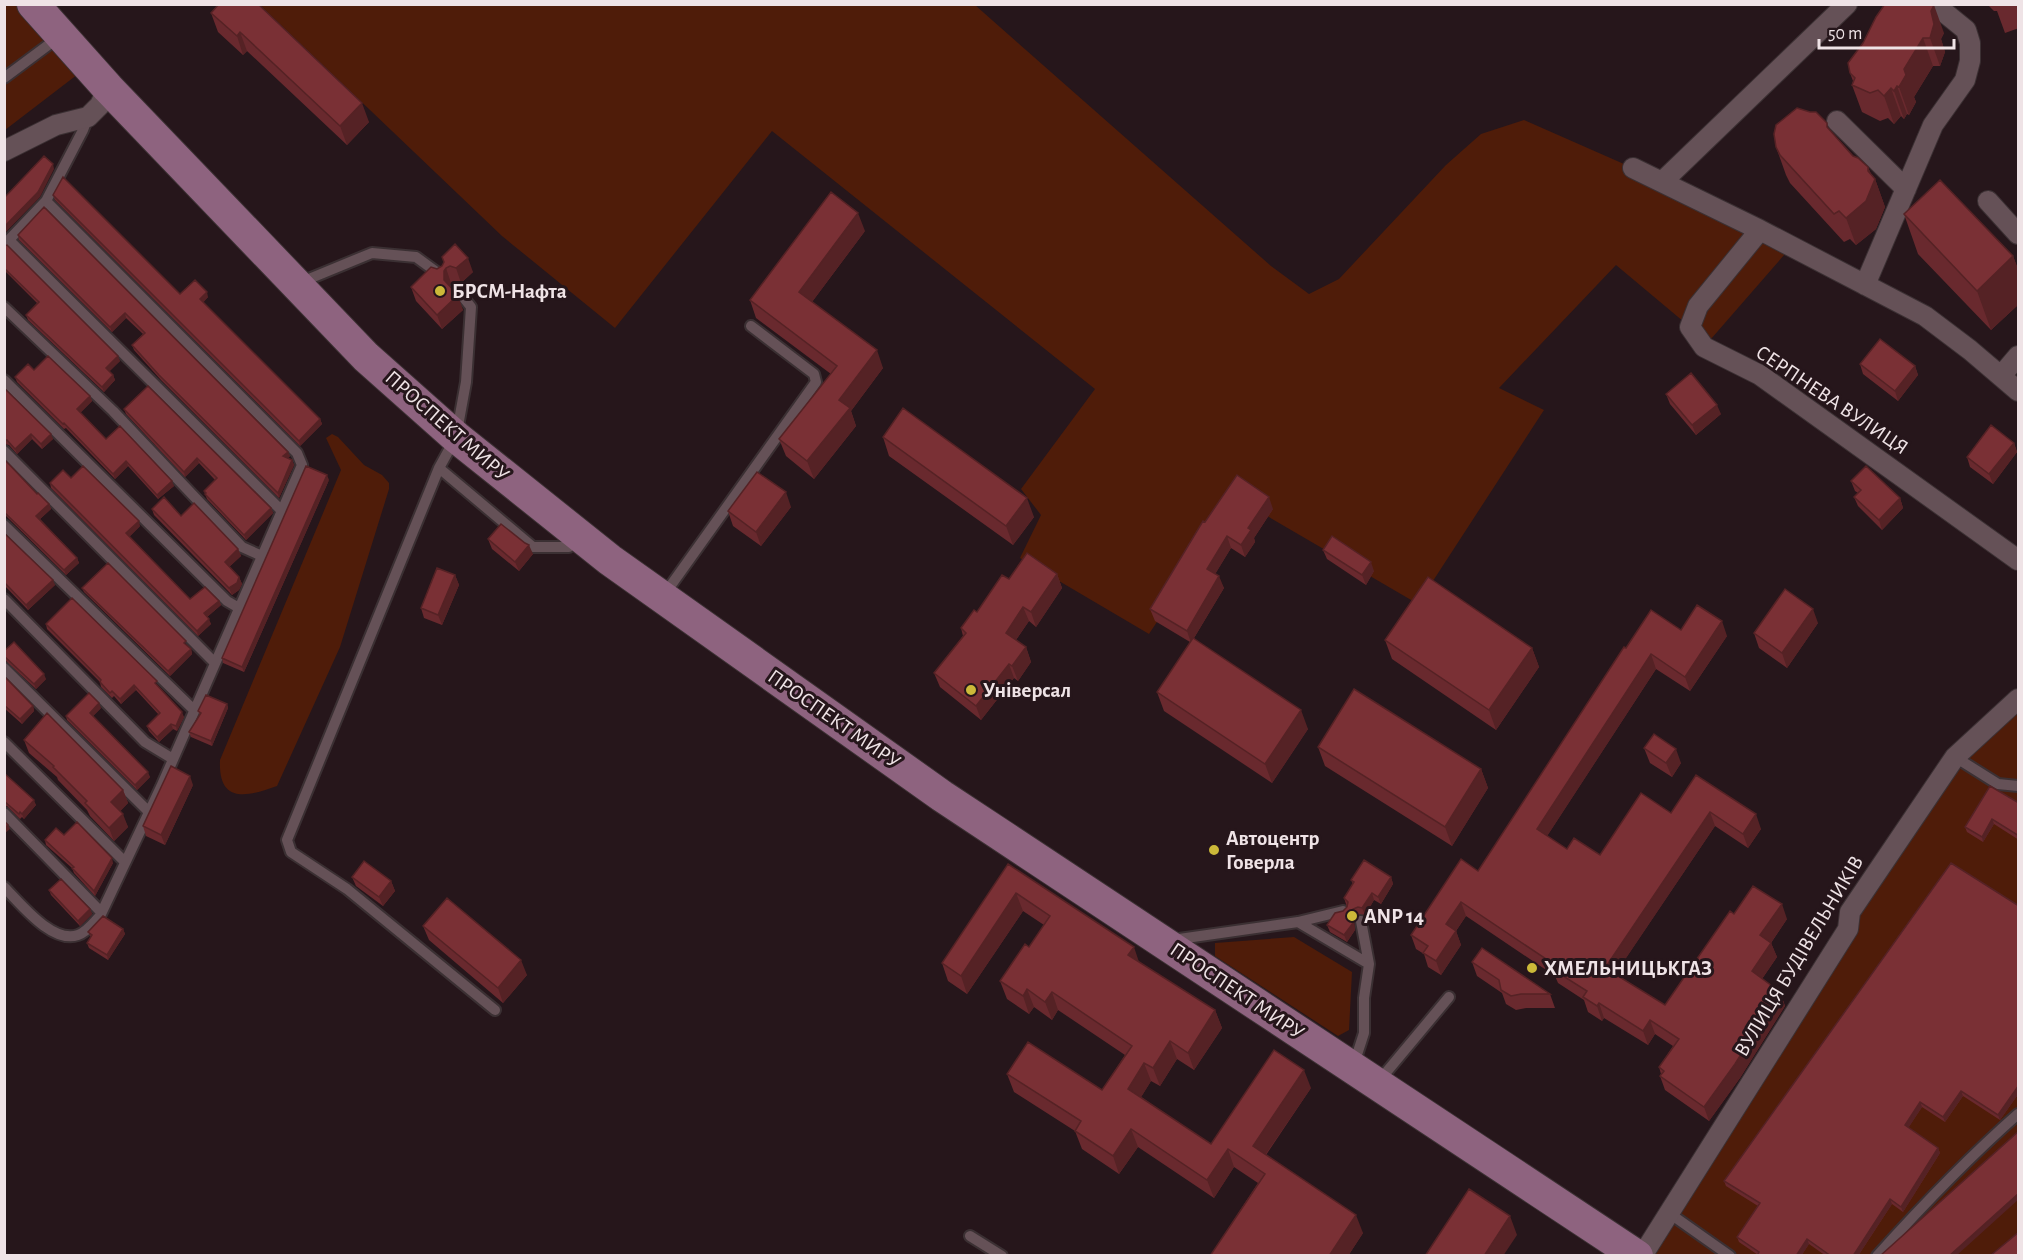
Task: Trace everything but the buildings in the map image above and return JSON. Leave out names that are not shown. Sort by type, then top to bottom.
[{"type":"main road","name":"ПРОСПЕКТ МИРУ","points":[[33,4],[108,88],[366,357],[456,437],[610,560],[942,796],[1637,1256]]},
{"type":"street","points":[[1662,182],[1847,4]]},
{"type":"street","points":[[1865,285],[1933,125],[1965,80],[1970,61],[1970,43],[1966,30],[1934,4]]},
{"type":"street","points":[[4,151],[56,125],[88,117],[100,105],[108,88]]},
{"type":"street","points":[[1837,121],[1906,189]]},
{"type":"street","points":[[1634,168],[1760,230],[1925,316],[2019,391]]},
{"type":"street","points":[[1988,201],[2019,234]]},
{"type":"street","name":"СЕРПНЕВА ВУЛИЦЯ","points":[[1760,230],[1698,306],[1690,327],[1704,347],[1760,375],[2019,560]]},
{"type":"street","points":[[2001,376],[2019,356]]},
{"type":"street","name":"ВУЛИЦЯ БУДІВЕЛЬНИКІВ","points":[[1642,1256],[1848,929],[1850,912],[1955,757],[2019,699]]},
{"type":"lane","points":[[4,78],[61,36]]},
{"type":"lane","points":[[88,117],[84,130],[46,201],[7,242],[282,511]]},
{"type":"lane","points":[[4,887],[45,927],[64,936],[77,936],[85,932],[101,912],[173,759],[302,465],[297,453],[46,201]]},
{"type":"lane","points":[[297,284],[372,253],[416,257],[442,276]]},
{"type":"lane","points":[[456,288],[471,307],[466,382],[456,437],[439,468],[287,840],[291,852],[347,889],[495,1010]]},
{"type":"lane","points":[[4,308],[114,411],[243,547],[262,556]]},
{"type":"lane","points":[[662,597],[816,382],[814,374],[751,326]]},
{"type":"lane","points":[[4,380],[227,601],[239,608]]},
{"type":"lane","points":[[4,451],[215,663]]},
{"type":"lane","points":[[439,468],[533,547],[569,547],[578,535]]},
{"type":"lane","points":[[5,525],[194,710]]},
{"type":"lane","points":[[4,599],[145,742],[173,759]]},
{"type":"lane","points":[[4,668],[149,812]]},
{"type":"lane","points":[[4,741],[125,862]]},
{"type":"lane","points":[[1955,757],[1998,784],[2019,786]]},
{"type":"lane","points":[[4,813],[101,912]]},
{"type":"lane","points":[[1163,942],[1298,922],[1343,910]]},
{"type":"lane","points":[[1360,921],[1369,964],[1364,998],[1365,1075]]},
{"type":"lane","points":[[1298,922],[1369,964]]},
{"type":"lane","points":[[1365,1075],[1449,997]]},
{"type":"lane","points":[[1877,1256],[1951,1177],[2019,1114]]},
{"type":"lane","points":[[1669,1213],[1730,1256]]},
{"type":"lane","points":[[970,1236],[1002,1256]]},
{"type":"shaded area","points":[[5,5],[21,5],[82,71],[5,130]]},
{"type":"shaded area","points":[[260,5],[975,5],[1271,266],[1309,294],[1339,279],[1446,165],[1481,134],[1524,120],[1633,168],[1791,247],[1704,347],[1690,327],[1616,265],[1499,388],[1544,410],[1418,604],[1238,499],[1149,634],[1020,558],[1041,515],[1021,489],[1095,389],[772,131],[615,328],[502,236]]},
{"type":"shaded area","points":[[332,434],[338,437],[364,465],[382,475],[389,483],[389,489],[340,647],[277,786],[255,793],[236,794],[224,784],[220,760],[341,470],[326,438]]},
{"type":"shaded area","points":[[2018,709],[2018,1233],[1990,1255],[1652,1256],[1857,914],[1961,761]]},
{"type":"shaded area","points":[[1294,937],[1352,972],[1349,1030],[1338,1036],[1215,956],[1215,943]]},
{"type":"place","name":"БРСМ-Нафта","points":[[440,291]]},
{"type":"place","name":"Універсал","points":[[971,690]]},
{"type":"place","name":"Автоцентр Говерла","points":[[1214,850]]},
{"type":"place","name":"ANP 14","points":[[1352,916]]},
{"type":"place","name":"ХМЕЛЬНИЦЬКГАЗ","points":[[1532,968]]}]
